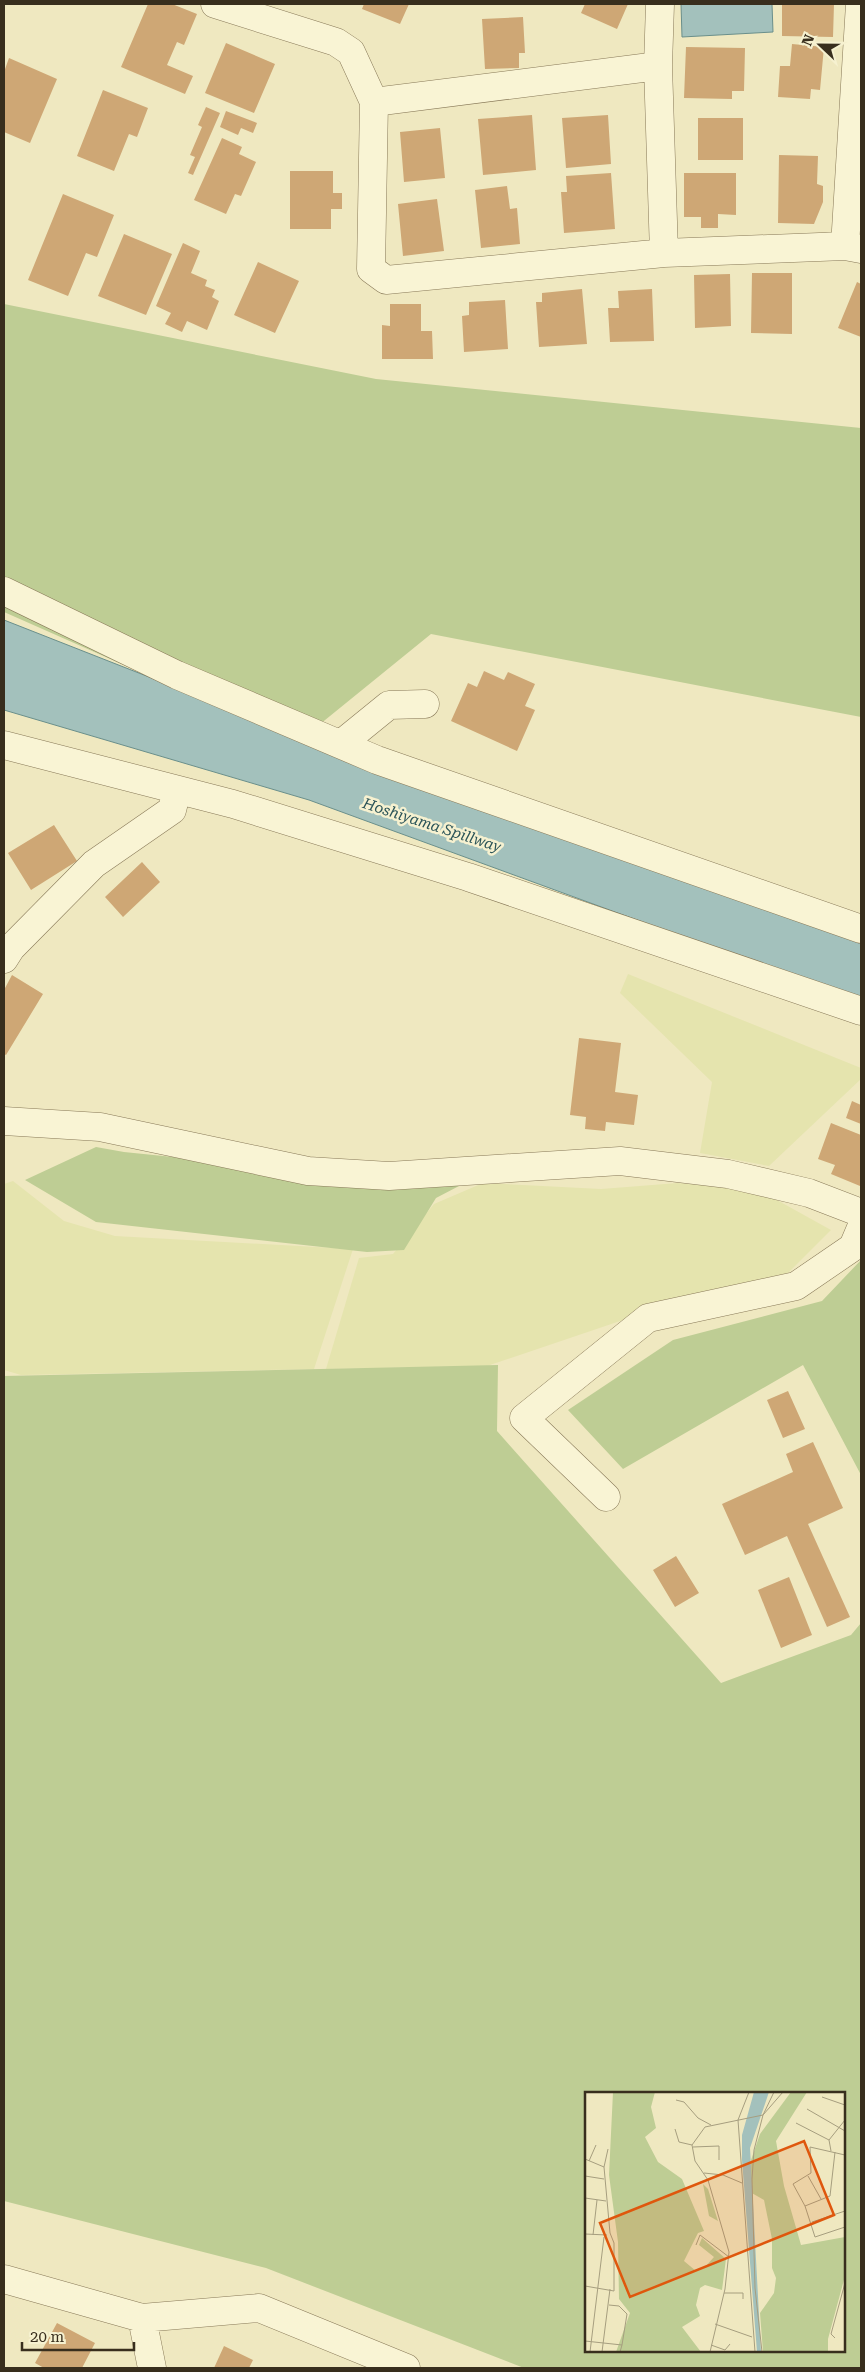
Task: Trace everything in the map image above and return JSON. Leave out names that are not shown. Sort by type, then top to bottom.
[{"type":"street","points":[[214,4],[336,42],[351,52],[374,102],[371,269],[386,280],[664,253],[853,248],[860,4]]},
{"type":"street","points":[[660,4],[658,66],[664,253]]},
{"type":"street","points":[[374,102],[658,66]]},
{"type":"street","points":[[4,591],[177,675],[378,760],[861,929]]},
{"type":"street","points":[[341,744],[388,704],[425,704]]},
{"type":"street","points":[[4,745],[233,804],[468,877],[861,1011]]},
{"type":"street","points":[[4,959],[11,948],[94,864],[172,810],[177,790]]},
{"type":"street","points":[[4,1120],[100,1127],[308,1171],[389,1176],[620,1161],[728,1174],[809,1193],[861,1213]]},
{"type":"street","points":[[606,1498],[524,1418],[648,1318],[796,1286],[853,1247],[861,1228]]},
{"type":"street","points":[[4,2279],[142,2318],[259,2308],[406,2368]]},
{"type":"street","points":[[142,2318],[152,2368]]},
{"type":"green space","points":[[4,304],[376,379],[861,428],[861,717],[431,634],[298,742],[4,612]]},
{"type":"green space","points":[[628,974],[861,1068],[861,1079],[769,1166],[700,1153],[712,1082],[620,993]]},
{"type":"green space","points":[[96,1147],[124,1152],[459,1186],[436,1198],[404,1250],[367,1252],[96,1222],[25,1180]]},
{"type":"green space","points":[[13,1181],[64,1221],[115,1236],[353,1249],[314,1369],[21,1375],[4,1370],[4,1184]]},
{"type":"green space","points":[[483,1183],[601,1189],[678,1183],[759,1190],[831,1230],[788,1273],[691,1297],[487,1366],[326,1369],[359,1258],[393,1254],[434,1204]]},
{"type":"green space","points":[[861,1260],[861,1475],[803,1365],[623,1469],[568,1410],[673,1340],[822,1301]]},
{"type":"green space","points":[[498,1365],[497,1431],[721,1683],[851,1635],[861,1623],[861,2368],[524,2368],[266,2268],[4,2201],[4,1376]]},
{"type":"water","points":[[681,4],[772,4],[773,32],[682,37]]},
{"type":"water","name":"Hoshiyama Spillway","points":[[4,620],[177,688],[861,938],[861,1002],[309,800],[4,710]]},
{"type":"building","points":[[148,4],[172,4],[197,14],[184,45],[177,42],[167,65],[193,76],[185,94],[121,67]]},
{"type":"building","points":[[364,4],[409,4],[400,24],[362,9]]},
{"type":"building","points":[[585,4],[628,4],[617,29],[581,13]]},
{"type":"building","points":[[782,4],[834,4],[833,37],[782,36]]},
{"type":"building","points":[[523,17],[525,53],[519,53],[519,68],[485,69],[482,19]]},
{"type":"building","points":[[226,43],[275,64],[254,113],[205,93]]},
{"type":"building","points":[[792,44],[824,47],[820,90],[811,89],[810,99],[778,97],[780,66],[790,66]]},
{"type":"building","points":[[686,47],[745,48],[744,91],[732,91],[732,99],[684,98]]},
{"type":"building","points":[[9,58],[57,79],[30,143],[4,132],[4,72]]},
{"type":"building","points":[[103,90],[148,108],[137,137],[129,134],[114,171],[77,156]]},
{"type":"building","points":[[206,107],[220,113],[193,175],[188,173],[195,157],[190,155],[202,127],[198,125]]},
{"type":"building","points":[[226,111],[257,123],[253,133],[241,128],[238,135],[220,127]]},
{"type":"building","points":[[532,115],[536,170],[483,175],[478,119]]},
{"type":"building","points":[[608,115],[611,164],[566,168],[562,118]]},
{"type":"building","points":[[698,118],[743,118],[743,160],[698,160]]},
{"type":"building","points":[[440,128],[445,178],[404,182],[400,132]]},
{"type":"building","points":[[222,138],[242,147],[239,154],[256,162],[241,196],[235,194],[226,214],[194,200]]},
{"type":"building","points":[[779,155],[818,156],[817,184],[823,186],[823,202],[814,224],[778,223]]},
{"type":"building","points":[[290,171],[333,171],[333,193],[342,193],[342,209],[331,209],[331,229],[290,229]]},
{"type":"building","points":[[611,173],[615,229],[564,233],[561,192],[567,192],[566,176]]},
{"type":"building","points":[[684,173],[736,173],[736,215],[718,214],[718,228],[701,228],[701,217],[684,217]]},
{"type":"building","points":[[507,186],[510,209],[517,208],[520,244],[481,248],[475,190]]},
{"type":"building","points":[[63,194],[114,215],[97,257],[86,253],[68,296],[28,280]]},
{"type":"building","points":[[437,199],[444,251],[403,256],[398,204]]},
{"type":"building","points":[[124,234],[172,254],[146,315],[98,296]]},
{"type":"building","points":[[183,243],[200,251],[191,273],[207,280],[205,286],[215,290],[212,297],[219,301],[207,330],[187,321],[182,332],[165,324],[171,313],[156,306]]},
{"type":"building","points":[[258,262],[299,281],[275,333],[234,315]]},
{"type":"building","points":[[752,273],[792,273],[792,334],[751,333]]},
{"type":"building","points":[[730,274],[731,326],[695,328],[694,275]]},
{"type":"building","points":[[857,282],[861,284],[861,337],[838,328]]},
{"type":"building","points":[[582,289],[587,344],[539,347],[536,302],[542,302],[542,293]]},
{"type":"building","points":[[652,289],[654,341],[610,342],[608,308],[619,308],[618,291]]},
{"type":"building","points":[[505,300],[508,349],[464,352],[462,316],[469,315],[469,302]]},
{"type":"building","points":[[390,304],[421,304],[421,331],[432,331],[433,359],[382,359],[382,325],[390,326]]},
{"type":"building","points":[[484,671],[504,680],[508,672],[535,684],[525,706],[535,710],[517,751],[451,721],[468,683],[477,687]]},
{"type":"building","points":[[54,825],[77,861],[31,890],[8,853]]},
{"type":"building","points":[[142,862],[160,882],[123,917],[105,897]]},
{"type":"building","points":[[12,975],[43,994],[6,1055],[4,1054],[4,990]]},
{"type":"building","points":[[579,1038],[621,1043],[615,1092],[638,1095],[634,1125],[606,1122],[605,1131],[585,1129],[586,1117],[570,1115]]},
{"type":"building","points":[[852,1101],[861,1105],[861,1124],[846,1118]]},
{"type":"building","points":[[831,1123],[861,1135],[860,1186],[831,1174],[835,1165],[818,1159]]},
{"type":"building","points":[[788,1391],[805,1429],[783,1438],[767,1400]]},
{"type":"building","points":[[813,1442],[843,1508],[808,1524],[850,1617],[827,1627],[787,1536],[745,1555],[722,1504],[793,1472],[786,1454]]},
{"type":"building","points":[[676,1556],[699,1593],[675,1607],[653,1570]]},
{"type":"building","points":[[789,1577],[812,1635],[781,1648],[758,1590]]},
{"type":"building","points":[[57,2323],[95,2343],[82,2368],[44,2368],[35,2363]]},
{"type":"building","points":[[224,2346],[253,2360],[249,2368],[214,2368]]}]
